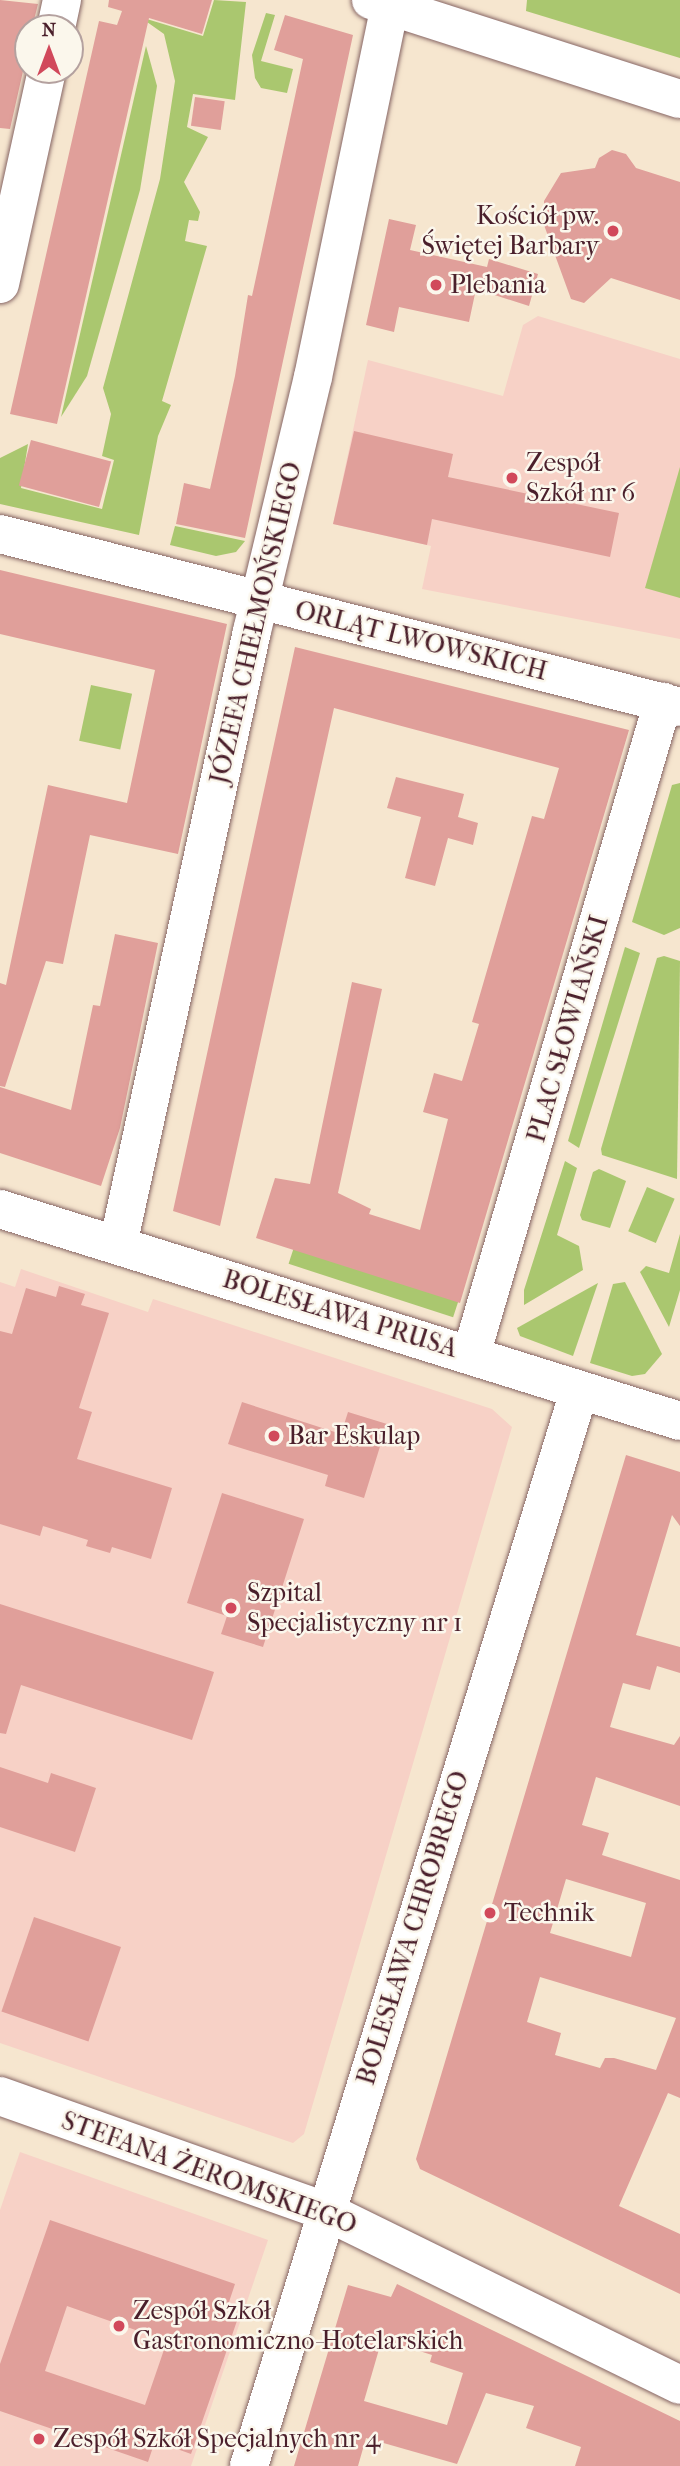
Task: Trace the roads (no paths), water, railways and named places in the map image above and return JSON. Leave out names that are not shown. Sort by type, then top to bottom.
[{"type":"street","points":[[384,2],[680,99]]},
{"type":"street","name":"JÓZEFA CHEŁMOŃSKIEGO","points":[[118,1245],[259,601],[316,364],[384,2]]},
{"type":"street","points":[[0,284],[44,84]]},
{"type":"street","name":"ORLĄT LWOWSKICH","points":[[0,534],[672,704]]},
{"type":"street","name":"PLAC SŁOWIAŃSKI","points":[[471,1355],[672,704]]},
{"type":"street","name":"BOLESŁAWA PRUSA","points":[[0,1209],[579,1391],[680,1420]]},
{"type":"street","name":"BOLESŁAWA CHROBREGO","points":[[249,2466],[579,1391]]},
{"type":"street","name":"STEFANA ŻEROMSKIEGO","points":[[0,2096],[326,2211],[680,2385]]},
{"type":"place","name":"Kościół pw. Świętej Barbary","points":[[613,231]]},
{"type":"place","name":"Plebania","points":[[436,285]]},
{"type":"place","name":"Zespół Szkół nr 6","points":[[512,478]]},
{"type":"place","name":"Bar Eskulap","points":[[274,1436]]},
{"type":"place","name":"Szpital Specjalistyczny nr 1","points":[[231,1608]]},
{"type":"place","name":"Technik","points":[[490,1913]]},
{"type":"place","name":"Zespół Szkół Gastronomiczno-Hotelarskich","points":[[119,2326]]},
{"type":"place","name":"Zespół Szkół Specjalnych nr 4","points":[[39,2439]]}]
